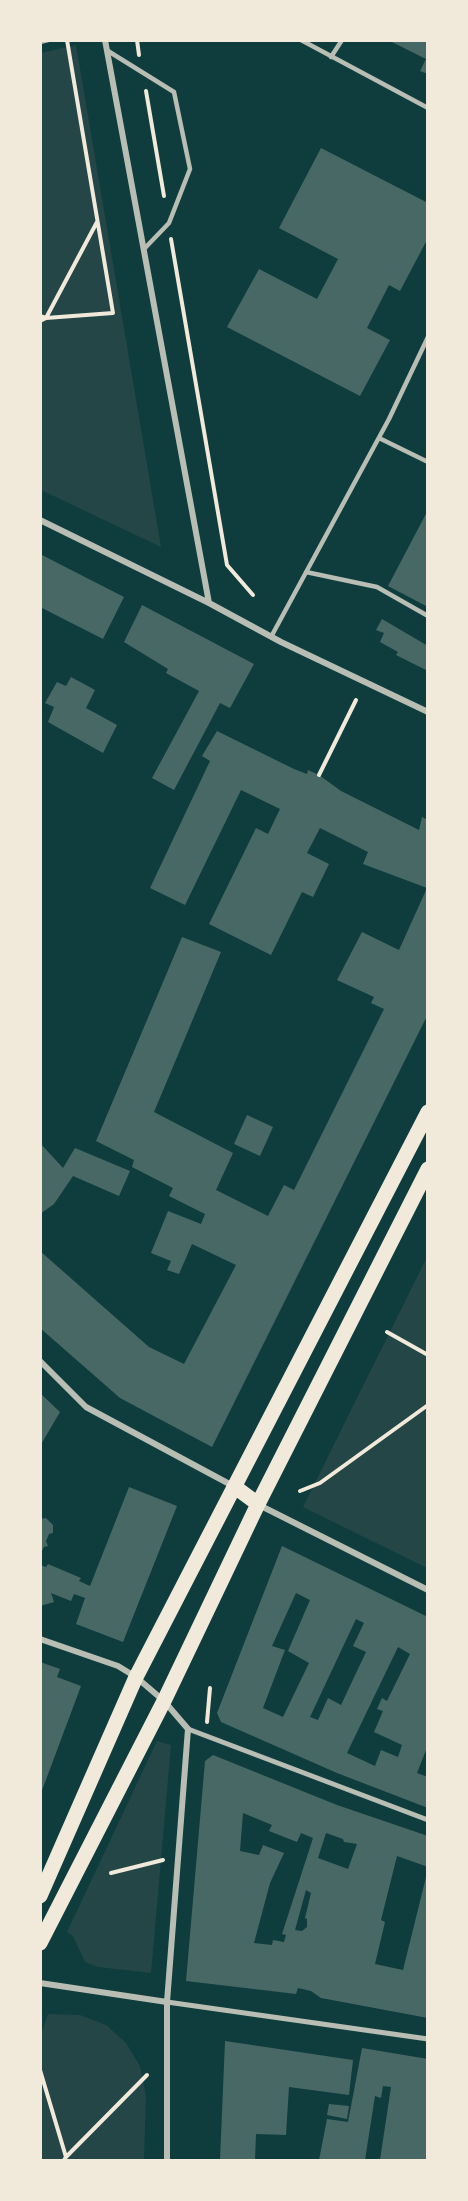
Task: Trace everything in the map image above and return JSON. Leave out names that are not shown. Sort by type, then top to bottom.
[{"type":"main road","points":[[40,1896],[136,1677],[428,1112]]},
{"type":"main road","points":[[40,1943],[164,1701],[258,1504],[428,1169]]},
{"type":"main road","points":[[235,1487],[258,1504]]},
{"type":"street","points":[[105,40],[209,603]]},
{"type":"street","points":[[40,520],[209,603],[271,637],[428,712]]},
{"type":"street","points":[[40,1361],[86,1407],[235,1487]]},
{"type":"street","points":[[258,1504],[428,1590]]},
{"type":"street","points":[[40,1639],[118,1666],[136,1677],[164,1701],[188,1729],[428,1820]]},
{"type":"street","points":[[167,2160],[167,2002],[188,1729]]},
{"type":"street","points":[[40,1983],[428,2039]]},
{"type":"lane","points":[[40,42],[48,40]]},
{"type":"lane","points":[[301,40],[428,108]]},
{"type":"lane","points":[[331,57],[342,40]]},
{"type":"lane","points":[[107,51],[174,92],[190,169],[169,223],[145,248]]},
{"type":"lane","points":[[271,637],[379,438],[428,337]]},
{"type":"lane","points":[[379,438],[428,462]]},
{"type":"lane","points":[[306,572],[377,587],[428,616]]},
{"type":"path","points":[[40,321],[46,318],[113,313],[67,40]]},
{"type":"path","points":[[136,40],[228,565],[253,595]]},
{"type":"path","points":[[46,318],[98,222]]},
{"type":"path","points":[[40,316],[46,318]]},
{"type":"path","points":[[319,775],[356,700]]},
{"type":"path","points":[[387,1332],[428,1355]]},
{"type":"path","points":[[300,1491],[320,1483],[428,1405]]},
{"type":"path","points":[[111,1873],[164,1860]]},
{"type":"path","points":[[40,2070],[65,2158],[147,2074]]},
{"type":"shaded area","points":[[76,45],[161,547],[41,490],[41,53]]},
{"type":"shaded area","points":[[427,1257],[427,1568],[303,1507]]},
{"type":"shaded area","points":[[157,1741],[171,1745],[151,1973],[98,1967],[85,1962],[73,1936],[67,1932]]},
{"type":"shaded area","points":[[48,2014],[80,2015],[106,2025],[126,2043],[140,2066],[146,2096],[144,2160],[41,2160],[40,2037]]},
{"type":"building","points":[[388,40],[428,40],[428,74],[420,71],[426,59]]},
{"type":"building","points":[[321,148],[428,203],[428,238],[400,291],[389,285],[367,328],[390,340],[360,396],[227,327],[259,269],[317,299],[338,259],[279,228]]},
{"type":"building","points":[[428,510],[428,607],[388,586]]},
{"type":"building","points":[[40,554],[124,597],[103,639],[40,607]]},
{"type":"building","points":[[142,605],[254,664],[230,708],[220,703],[174,790],[152,778],[199,691],[166,673],[168,669],[124,642]]},
{"type":"building","points":[[382,619],[428,646],[428,671],[396,655],[398,652],[380,642],[384,633],[376,630]]},
{"type":"building","points":[[71,677],[95,690],[86,708],[117,725],[103,753],[48,722],[54,707],[45,703],[57,682],[66,686]]},
{"type":"building","points":[[217,731],[294,769],[307,774],[308,770],[319,775],[341,791],[419,830],[422,817],[428,820],[428,1014],[212,1447],[120,1398],[40,1328],[40,1251],[149,1347],[184,1364],[236,1265],[192,1244],[179,1274],[167,1270],[171,1261],[151,1253],[168,1211],[201,1224],[205,1214],[169,1196],[173,1188],[132,1167],[134,1160],[96,1141],[182,937],[221,952],[154,1112],[233,1153],[216,1190],[268,1216],[284,1185],[294,1190],[384,1009],[371,1003],[374,997],[337,980],[362,932],[399,950],[427,888],[363,864],[368,852],[320,828],[307,853],[329,864],[313,897],[302,892],[271,955],[209,924],[256,828],[268,834],[280,809],[241,790],[185,905],[150,888],[210,761],[202,756]]},
{"type":"building","points":[[247,1115],[273,1127],[260,1156],[234,1144]]},
{"type":"building","points":[[40,1143],[63,1168],[75,1148],[130,1171],[119,1196],[73,1176],[54,1204],[40,1214]]},
{"type":"building","points":[[40,1393],[60,1412],[40,1446]]},
{"type":"building","points":[[129,1487],[177,1506],[123,1642],[76,1624],[85,1598],[74,1594],[71,1601],[51,1593],[54,1602],[40,1606],[40,1565],[46,1567],[48,1564],[81,1578],[79,1581],[90,1586]]},
{"type":"building","points":[[46,1518],[53,1525],[53,1533],[49,1534],[46,1541],[48,1546],[44,1547],[40,1554],[40,1519]]},
{"type":"building","points":[[282,1546],[428,1617],[428,1745],[417,1773],[428,1777],[428,1808],[337,1773],[221,1722],[217,1713]],"holes":[[[296,1593],[310,1600],[288,1651],[309,1663],[283,1717],[263,1708],[285,1650],[272,1646]],[[356,1619],[364,1623],[353,1646],[366,1652],[341,1705],[328,1698],[318,1720],[310,1717]],[[398,1647],[410,1654],[387,1701],[382,1698],[377,1709],[383,1711],[374,1732],[402,1745],[398,1757],[381,1750],[375,1766],[347,1753]]]},
{"type":"building","points":[[40,1662],[60,1669],[57,1677],[81,1686],[41,1793]]},
{"type":"building","points":[[213,1755],[337,1805],[428,1836],[428,1867],[397,1856],[381,1920],[385,1922],[375,1964],[403,1970],[428,1869],[428,2018],[321,1998],[311,1991],[298,1988],[296,1994],[186,1981],[205,1761]],"holes":[[[243,1813],[272,1825],[269,1831],[297,1842],[301,1833],[313,1838],[282,1934],[286,1935],[284,1942],[273,1940],[272,1945],[254,1943],[270,1883],[284,1853],[263,1845],[259,1855],[240,1851]],[[326,1833],[343,1839],[344,1842],[357,1844],[348,1869],[318,1858]],[[306,1890],[311,1893],[305,1918],[307,1927],[302,1931],[295,1930]]]},
{"type":"building","points":[[225,2041],[353,2060],[349,2095],[289,2087],[286,2135],[256,2134],[255,2160],[220,2160]]},
{"type":"building","points":[[362,2048],[428,2059],[428,2160],[380,2160],[391,2087],[383,2086],[381,2098],[375,2096],[365,2160],[319,2160],[327,2119],[348,2122]]},
{"type":"building","points":[[329,2104],[349,2106],[347,2119],[327,2115]]}]
